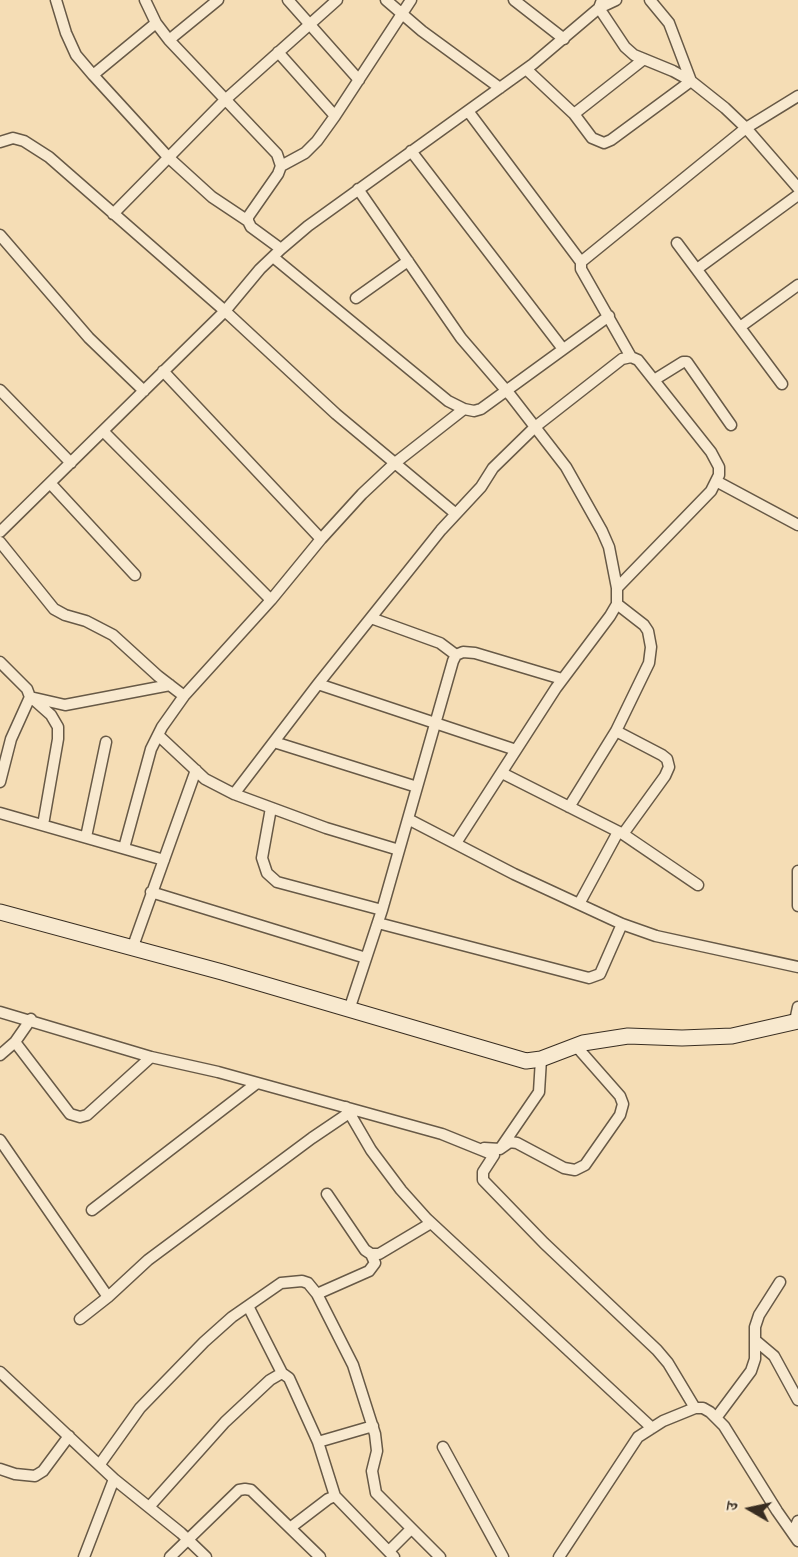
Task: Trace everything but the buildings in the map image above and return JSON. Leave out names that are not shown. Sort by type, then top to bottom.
[{"type":"street","points":[[56,0],[66,33],[76,55],[93,75],[168,157],[212,197],[248,221],[251,227],[281,249]]},
{"type":"street","points":[[145,0],[156,23],[169,40],[277,154],[281,166],[278,174],[248,217],[248,221]]},
{"type":"street","points":[[169,40],[218,0]]},
{"type":"street","points":[[288,0],[359,80]]},
{"type":"street","points":[[113,214],[225,100],[337,0]]},
{"type":"street","points":[[386,0],[401,14],[500,88]]},
{"type":"street","points":[[281,166],[305,153],[335,116],[411,0]]},
{"type":"street","points":[[514,0],[564,39]]},
{"type":"street","points":[[0,532],[225,311],[281,249],[358,189],[526,69],[564,39],[601,4],[616,0]]},
{"type":"street","points":[[650,0],[669,23],[691,81]]},
{"type":"street","points":[[601,4],[625,47],[634,55],[691,81],[725,108],[746,128],[798,188]]},
{"type":"street","points":[[93,75],[156,23]]},
{"type":"street","points":[[278,52],[335,116]]},
{"type":"street","points":[[574,114],[644,59]]},
{"type":"street","points":[[526,69],[574,114],[592,138],[604,143],[691,81]]},
{"type":"street","points":[[581,262],[746,128],[798,96]]},
{"type":"street","points":[[468,111],[581,262],[581,269],[631,357]]},
{"type":"street","points":[[0,142],[13,138],[24,141],[49,158],[225,311],[336,414],[456,514]]},
{"type":"street","points":[[411,151],[563,349]]},
{"type":"street","points":[[358,189],[461,338],[507,391],[566,467],[609,547],[616,588],[617,604],[610,616],[562,679],[456,843]]},
{"type":"street","points":[[697,269],[798,195]]},
{"type":"street","points":[[0,236],[89,338],[144,391]]},
{"type":"street","points":[[677,243],[782,384]]},
{"type":"street","points":[[273,257],[448,401],[474,411],[482,409],[609,316]]},
{"type":"street","points":[[356,298],[408,261]]},
{"type":"street","points":[[740,327],[798,285]]},
{"type":"street","points":[[234,794],[318,684],[456,514],[481,487],[493,468],[535,427],[622,359],[631,357],[638,360],[654,380],[711,452],[719,467],[711,491],[616,588]]},
{"type":"street","points":[[654,380],[683,362],[687,362],[732,425]]},
{"type":"street","points":[[163,371],[321,539]]},
{"type":"street","points":[[0,390],[71,463]]},
{"type":"street","points":[[124,848],[151,749],[184,696],[271,600],[362,494],[395,463],[464,409]]},
{"type":"street","points":[[103,431],[271,600]]},
{"type":"street","points":[[716,481],[798,525]]},
{"type":"street","points":[[50,483],[135,575]]},
{"type":"street","points":[[0,542],[54,609],[86,621],[113,635],[184,696]]},
{"type":"street","points":[[569,807],[616,731],[649,663],[651,647],[648,631],[644,625],[617,604]]},
{"type":"street","points":[[371,618],[440,643],[456,655]]},
{"type":"street","points":[[349,1010],[382,910],[456,655],[463,652],[475,653],[562,679]]},
{"type":"street","points":[[0,662],[27,689],[30,697],[51,715],[58,727],[58,739],[43,825]]},
{"type":"street","points":[[318,684],[516,750]]},
{"type":"street","points":[[30,697],[65,705],[170,685]]},
{"type":"street","points":[[0,782],[11,739],[30,697]]},
{"type":"street","points":[[579,904],[620,833],[665,776],[669,767],[667,759],[616,731]]},
{"type":"street","points":[[158,735],[205,779],[234,794],[326,828],[399,850]]},
{"type":"street","points":[[86,837],[106,742]]},
{"type":"street","points":[[274,742],[417,787]]},
{"type":"street","points":[[132,949],[196,770]]},
{"type":"street","points":[[502,772],[620,833],[698,885]]},
{"type":"street","points":[[271,808],[262,858],[267,873],[277,882],[382,910]]},
{"type":"street","points":[[0,813],[164,860]]},
{"type":"street","points":[[408,819],[514,874],[622,924],[656,936],[798,968]]},
{"type":"street","points":[[798,871],[798,906]]},
{"type":"street","points":[[151,892],[366,958]]},
{"type":"street","points":[[0,912],[222,972],[526,1061],[542,1059],[576,1046],[628,1036],[682,1038],[732,1036],[797,1016]]},
{"type":"street","points":[[378,923],[589,978],[600,974],[622,924]]},
{"type":"street","points":[[0,1011],[151,1056],[442,1134],[494,1155],[483,1172],[483,1180],[544,1243],[657,1350],[668,1363],[695,1408]]},
{"type":"street","points":[[0,1055],[15,1042],[31,1019]]},
{"type":"street","points":[[15,1042],[70,1114],[80,1117],[87,1114],[151,1056]]},
{"type":"street","points":[[478,1148],[500,1149],[510,1142],[517,1143],[564,1168],[575,1170],[585,1166],[620,1115],[623,1104],[620,1096],[576,1046]]},
{"type":"street","points":[[500,1149],[539,1092],[542,1059]]},
{"type":"street","points":[[92,1210],[257,1083]]},
{"type":"street","points":[[348,1110],[371,1150],[401,1190],[431,1223],[652,1428]]},
{"type":"street","points":[[80,1319],[148,1260],[348,1110]]},
{"type":"street","points":[[0,1140],[108,1297]]},
{"type":"street","points":[[318,1294],[369,1271],[375,1263],[371,1254],[365,1250],[327,1194]]},
{"type":"street","points":[[371,1254],[379,1254],[431,1223]]},
{"type":"street","points":[[99,1464],[140,1408],[204,1342],[232,1317],[281,1283],[294,1281],[308,1283],[318,1294],[353,1365],[373,1426],[377,1451],[372,1471],[376,1493],[440,1557]]},
{"type":"street","points":[[716,1418],[751,1371],[755,1359],[755,1327],[759,1315],[780,1282]]},
{"type":"street","points":[[248,1306],[282,1373],[289,1378],[318,1442],[335,1496],[392,1554],[411,1529]]},
{"type":"street","points":[[755,1340],[774,1356],[798,1400]]},
{"type":"street","points":[[0,1372],[114,1479],[206,1557]]},
{"type":"street","points":[[149,1507],[225,1422],[270,1380],[282,1373]]},
{"type":"street","points":[[559,1557],[638,1437],[663,1421],[695,1408],[703,1408],[724,1426],[795,1537]]},
{"type":"street","points":[[318,1442],[373,1426]]},
{"type":"street","points":[[0,1469],[15,1474],[35,1476],[44,1471],[69,1436]]},
{"type":"street","points":[[443,1448],[503,1557]]},
{"type":"street","points":[[84,1557],[114,1479]]},
{"type":"street","points":[[170,1557],[239,1490],[245,1489],[251,1490],[320,1557]]},
{"type":"street","points":[[290,1528],[335,1496]]},
{"type":"street","points":[[795,1537],[798,1521]]}]
